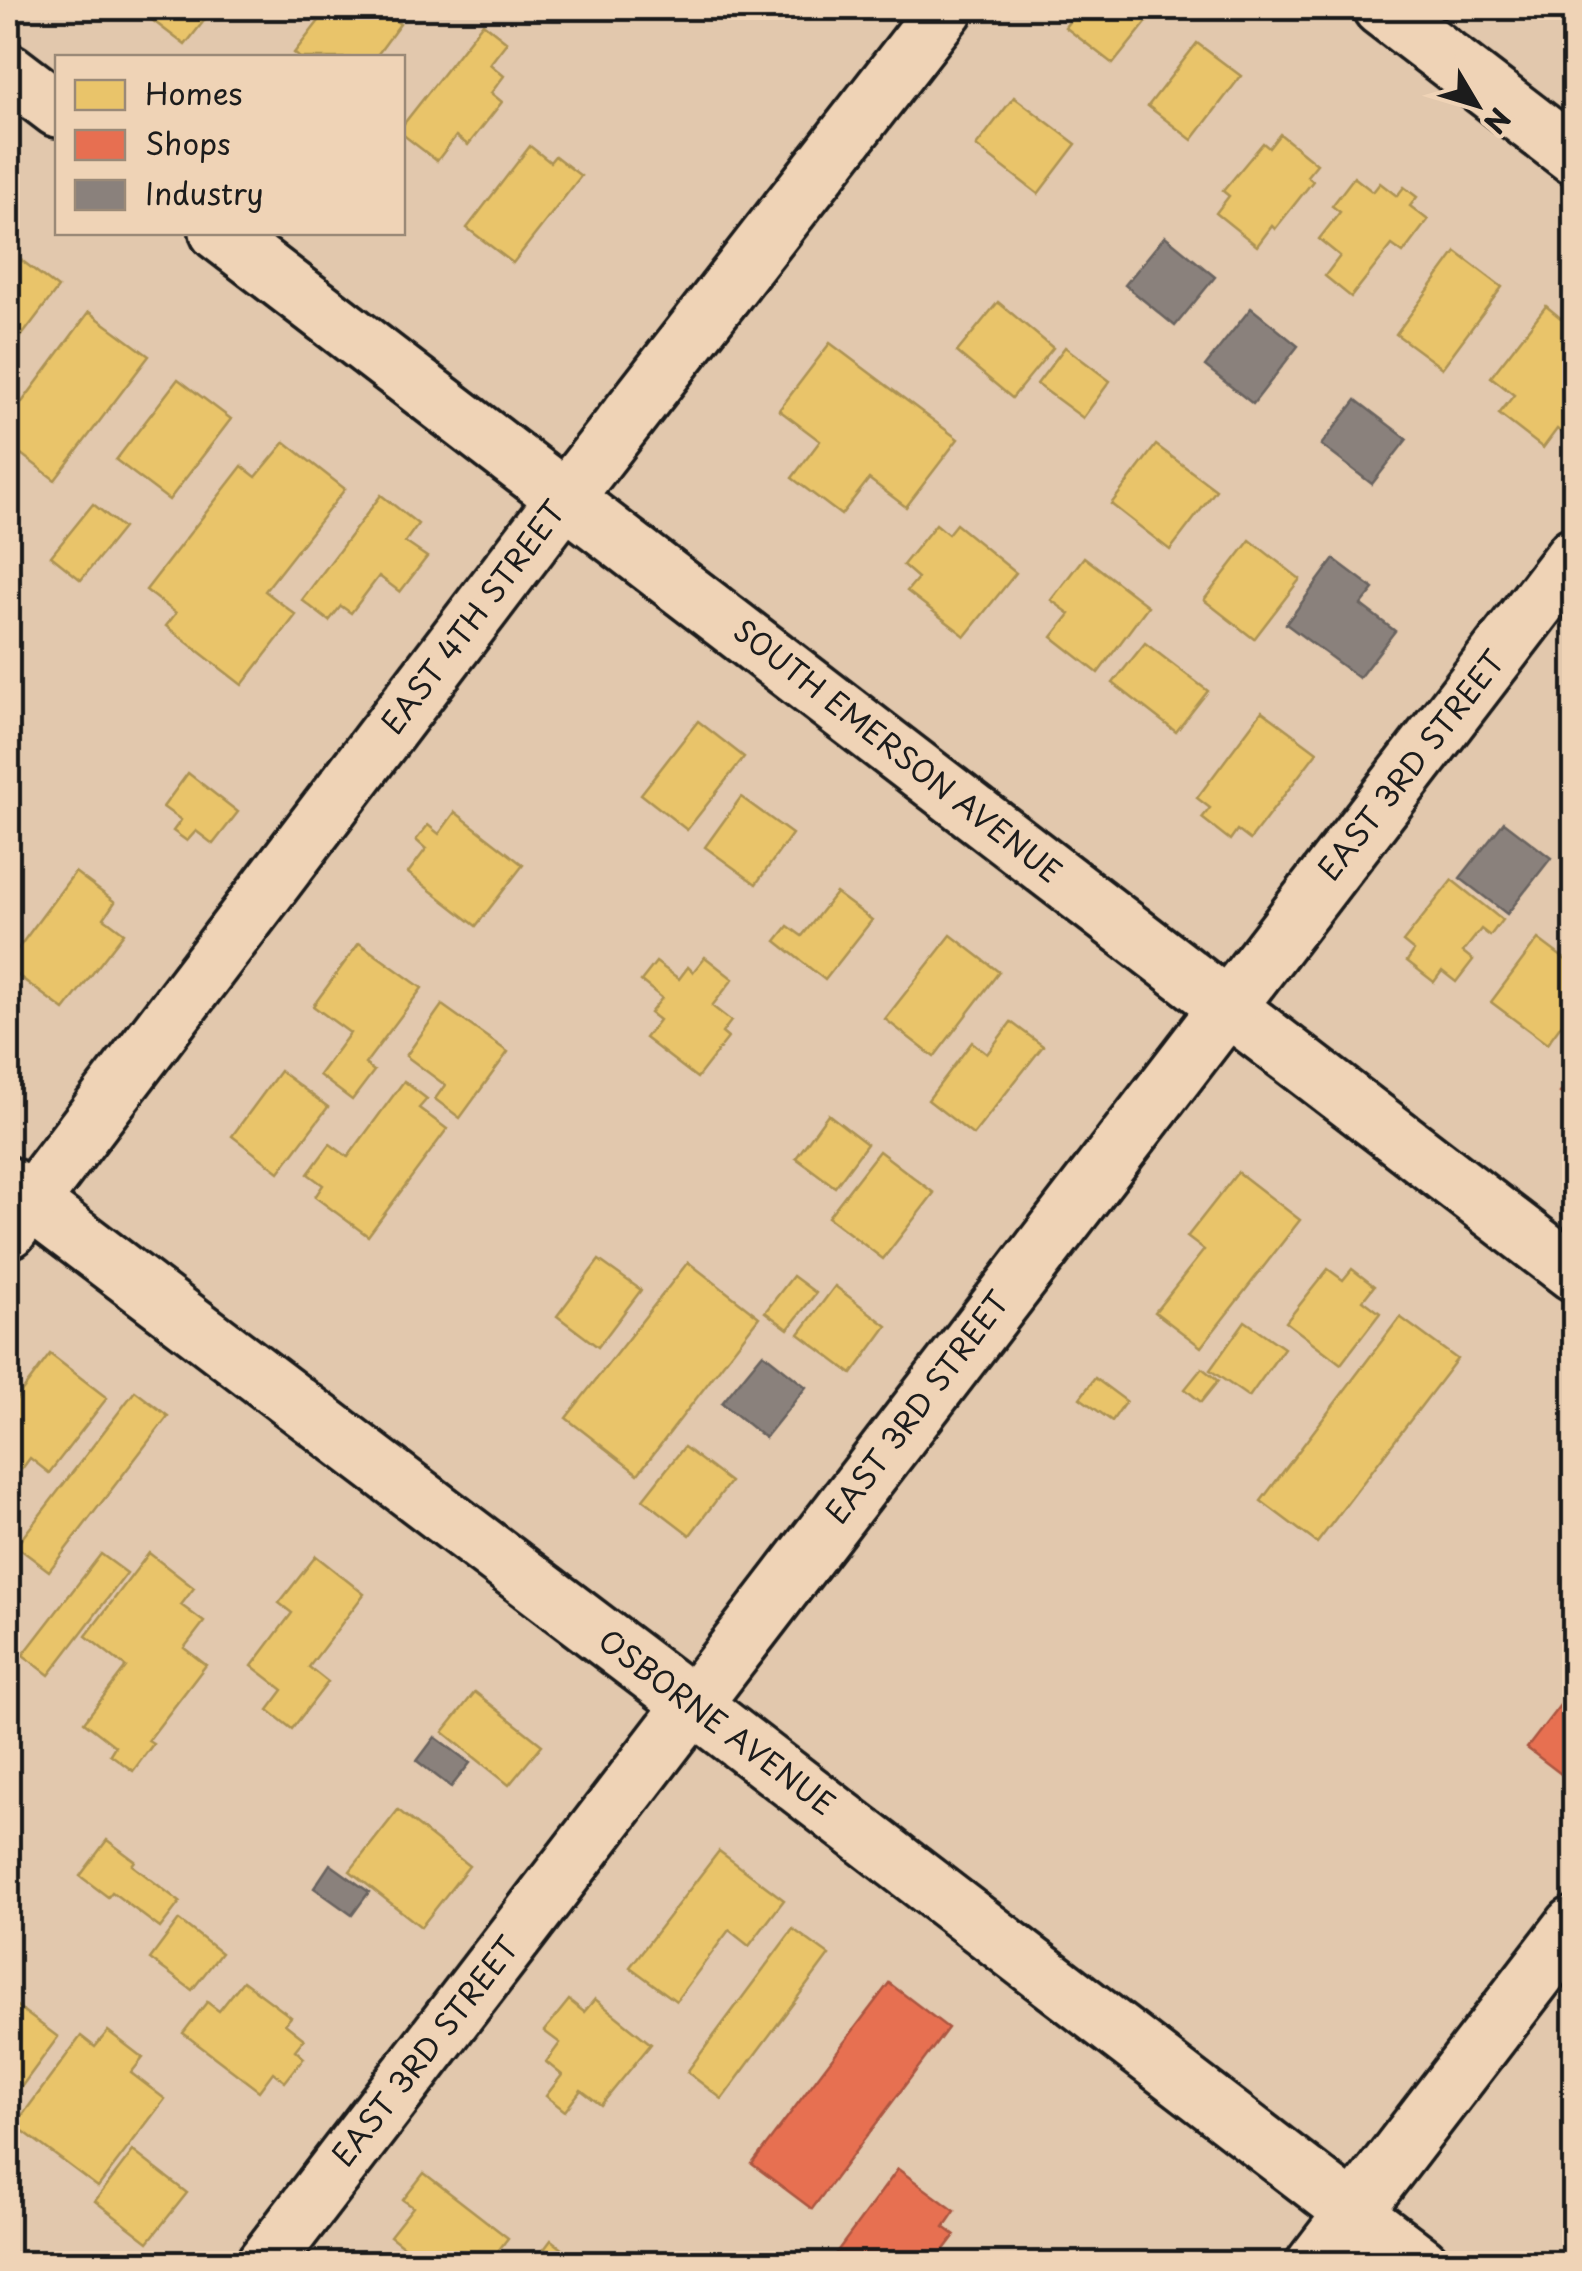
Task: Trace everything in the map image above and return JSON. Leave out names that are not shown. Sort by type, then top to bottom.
[{"type":"street","name":"EAST 4TH STREET","points":[[15,1207],[946,8]]},
{"type":"street","points":[[1382,8],[1574,156]]},
{"type":"street","points":[[8,71],[55,108]]},
{"type":"street","name":"SOUTH EMERSON AVENUE","points":[[222,235],[1574,1274]]},
{"type":"street","name":"EAST 3RD STREET","points":[[264,2264],[1574,555]]},
{"type":"street","name":"OSBORNE AVENUE","points":[[15,1207],[694,1705],[1421,2264]]},
{"type":"street","points":[[1314,2264],[1574,1925]]},
{"type":"building: Homes","points":[[141,8],[214,8],[185,45]]},
{"type":"building: Homes","points":[[329,8],[378,8],[400,24],[377,55],[294,53]]},
{"type":"building: Homes","points":[[1080,8],[1158,8],[1113,64],[1065,27]]},
{"type":"building: Homes","points":[[483,23],[507,42],[490,64],[504,76],[491,93],[502,102],[468,145],[456,136],[437,161],[405,136],[405,122]]},
{"type":"building: Homes","points":[[1197,43],[1241,76],[1192,140],[1148,106]]},
{"type":"building: Homes","points":[[1014,97],[1076,144],[1038,194],[976,146]]},
{"type":"building: Homes","points":[[1280,134],[1317,164],[1307,176],[1313,181],[1257,246],[1216,213],[1229,196],[1223,191],[1263,143],[1269,148]]},
{"type":"building: Homes","points":[[530,146],[550,162],[555,156],[581,176],[513,263],[467,228]]},
{"type":"building: Homes","points":[[1354,177],[1373,192],[1380,183],[1397,196],[1404,187],[1417,197],[1410,206],[1428,220],[1403,253],[1392,245],[1351,297],[1325,276],[1340,256],[1319,239],[1340,212],[1332,206]]},
{"type":"building: Homes","points":[[8,250],[58,288],[8,354]]},
{"type":"building: Homes","points":[[1456,252],[1502,287],[1442,368],[1396,334]]},
{"type":"building: Homes","points":[[998,302],[1053,348],[1012,398],[957,352]]},
{"type":"building: Homes","points":[[1546,306],[1574,329],[1574,415],[1543,448],[1499,414],[1514,395],[1491,377]]},
{"type":"building: Homes","points":[[89,312],[149,356],[55,480],[8,444],[8,421]]},
{"type":"building: Homes","points":[[830,343],[958,439],[906,507],[869,479],[841,515],[792,478],[820,441],[779,410]]},
{"type":"building: Homes","points":[[1065,347],[1110,381],[1083,418],[1037,384]]},
{"type":"building: Homes","points":[[178,379],[231,419],[169,500],[116,460]]},
{"type":"building: Homes","points":[[285,442],[345,489],[265,591],[296,615],[242,685],[166,626],[176,613],[146,590],[242,466],[256,477]]},
{"type":"building: Homes","points":[[1156,445],[1216,490],[1170,550],[1111,504]]},
{"type":"building: Homes","points":[[381,495],[418,524],[405,542],[427,557],[400,592],[379,576],[351,613],[341,606],[329,621],[302,600]]},
{"type":"building: Homes","points":[[93,504],[123,528],[81,580],[51,556]]},
{"type":"building: Homes","points":[[936,524],[948,534],[956,524],[1016,573],[965,636],[907,591],[918,578],[903,565]]},
{"type":"building: Homes","points":[[1250,540],[1300,579],[1254,639],[1204,600]]},
{"type":"building: Homes","points":[[1084,557],[1148,606],[1098,673],[1052,637],[1070,614],[1051,600]]},
{"type":"building: Homes","points":[[1145,643],[1208,691],[1176,732],[1113,683]]},
{"type":"building: Homes","points":[[1262,711],[1317,752],[1250,840],[1237,830],[1230,840],[1202,818],[1210,808],[1197,798]]},
{"type":"building: Homes","points":[[698,721],[744,757],[687,830],[641,794]]},
{"type":"building: Homes","points":[[188,773],[238,812],[213,844],[196,831],[187,841],[173,831],[181,820],[163,807]]},
{"type":"building: Homes","points":[[741,797],[792,834],[756,884],[705,847]]},
{"type":"building: Homes","points":[[455,812],[523,865],[476,926],[408,873],[426,849],[416,840],[428,825],[439,834]]},
{"type":"building: Homes","points":[[75,872],[115,902],[104,918],[124,933],[64,1010],[8,968],[8,962]]},
{"type":"building: Homes","points":[[1452,880],[1502,920],[1490,936],[1481,929],[1463,952],[1473,960],[1456,982],[1442,971],[1434,982],[1407,961],[1414,951],[1403,942]]},
{"type":"building: Homes","points":[[836,893],[872,920],[825,980],[776,941],[788,926],[802,936]]},
{"type":"building: Homes","points":[[951,935],[999,972],[934,1057],[885,1019]]},
{"type":"building: Homes","points":[[1538,939],[1574,966],[1574,1007],[1547,1044],[1491,1002]]},
{"type":"building: Homes","points":[[359,943],[422,988],[365,1064],[374,1071],[352,1100],[319,1075],[350,1033],[313,1006]]},
{"type":"building: Homes","points":[[705,957],[733,979],[712,1006],[731,1021],[722,1033],[728,1038],[697,1078],[645,1038],[659,1020],[650,1013],[662,998],[641,981],[656,962],[679,979],[688,967],[693,972]]},
{"type":"building: Homes","points":[[442,1005],[508,1052],[460,1118],[435,1099],[445,1085],[406,1056]]},
{"type":"building: Homes","points":[[1011,1022],[1043,1046],[973,1135],[928,1100],[972,1042],[987,1054]]},
{"type":"building: Homes","points":[[280,1071],[328,1107],[279,1172],[232,1136]]},
{"type":"building: Homes","points":[[404,1081],[427,1099],[419,1108],[447,1129],[368,1236],[315,1197],[323,1185],[308,1174],[330,1144],[348,1157]]},
{"type":"building: Homes","points":[[828,1114],[867,1144],[835,1187],[796,1158]]},
{"type":"building: Homes","points":[[879,1151],[934,1193],[883,1259],[828,1217]]},
{"type":"building: Homes","points":[[1238,1172],[1300,1220],[1201,1347],[1155,1312],[1204,1250],[1187,1237]]},
{"type":"building: Homes","points":[[599,1260],[641,1290],[598,1347],[557,1316]]},
{"type":"building: Homes","points":[[688,1262],[759,1317],[638,1474],[566,1418]]},
{"type":"building: Homes","points":[[1328,1269],[1343,1280],[1352,1269],[1374,1286],[1363,1300],[1380,1313],[1341,1364],[1286,1322]]},
{"type":"building: Homes","points":[[793,1276],[816,1293],[788,1329],[765,1312]]},
{"type":"building: Homes","points":[[835,1286],[887,1326],[852,1374],[799,1334]]},
{"type":"building: Homes","points":[[1400,1317],[1457,1359],[1317,1543],[1261,1501]]},
{"type":"building: Homes","points":[[1245,1321],[1284,1348],[1249,1397],[1210,1370]]},
{"type":"building: Homes","points":[[50,1354],[107,1398],[49,1473],[30,1458],[22,1469],[8,1458],[8,1410]]},
{"type":"building: Homes","points":[[1202,1368],[1218,1381],[1201,1402],[1185,1389]]},
{"type":"building: Homes","points":[[1095,1378],[1126,1401],[1112,1421],[1080,1398]]},
{"type":"building: Homes","points":[[135,1391],[168,1416],[49,1571],[16,1546]]},
{"type":"building: Homes","points":[[684,1447],[730,1482],[690,1535],[643,1499]]},
{"type":"building: Homes","points":[[149,1553],[194,1588],[181,1605],[204,1622],[184,1648],[206,1665],[148,1741],[153,1744],[133,1771],[110,1754],[115,1746],[84,1722],[126,1667],[86,1636]]},
{"type":"building: Homes","points":[[101,1554],[127,1573],[49,1675],[23,1655]]},
{"type":"building: Homes","points":[[316,1556],[364,1594],[309,1667],[328,1682],[292,1729],[268,1710],[283,1690],[252,1666],[292,1613],[279,1603]]},
{"type":"building: Homes","points":[[475,1692],[542,1745],[509,1785],[443,1732]]},
{"type":"building: Homes","points":[[398,1810],[469,1866],[421,1927],[350,1871]]},
{"type":"building: Homes","points":[[107,1840],[180,1902],[160,1928],[112,1892],[108,1897],[80,1876]]},
{"type":"building: Homes","points":[[719,1851],[784,1900],[749,1946],[729,1930],[676,2001],[630,1967]]},
{"type":"building: Homes","points":[[179,1920],[221,1953],[192,1990],[150,1959]]},
{"type":"building: Homes","points":[[793,1929],[829,1955],[722,2099],[687,2072]]},
{"type":"building: Homes","points":[[243,1981],[291,2017],[285,2024],[304,2039],[295,2050],[304,2058],[285,2082],[273,2072],[259,2091],[183,2033],[207,2002],[219,2011]]},
{"type":"building: Homes","points":[[595,1999],[651,2044],[601,2105],[581,2090],[565,2111],[546,2096],[562,2075],[546,2062],[560,2043],[544,2031],[569,2000],[584,2012]]},
{"type":"building: Homes","points":[[10,2001],[58,2037],[8,2105],[8,2005]]},
{"type":"building: Homes","points":[[108,2031],[143,2058],[131,2073],[165,2099],[98,2187],[15,2125],[81,2036],[95,2047]]},
{"type":"building: Homes","points":[[133,2151],[187,2193],[148,2242],[95,2201]]},
{"type":"building: Homes","points":[[424,2173],[508,2238],[488,2264],[426,2264],[390,2236],[413,2207],[403,2200]]},
{"type":"building: Homes","points":[[551,2240],[582,2264],[533,2264]]},
{"type":"building: Shops","points":[[1574,1074],[1574,1104],[1560,1093]]},
{"type":"building: Shops","points":[[1574,1687],[1574,1784],[1527,1748]]},
{"type":"building: Shops","points":[[889,1983],[948,2028],[812,2209],[752,2164]]},
{"type":"building: Shops","points":[[898,2169],[955,2211],[944,2227],[955,2235],[933,2264],[834,2264],[830,2261]]},
{"type":"building: Industry","points":[[1165,236],[1215,277],[1175,326],[1125,285]]},
{"type":"building: Industry","points":[[1251,308],[1298,346],[1253,404],[1205,366]]},
{"type":"building: Industry","points":[[1356,400],[1407,439],[1372,484],[1321,445]]},
{"type":"building: Industry","points":[[1334,559],[1374,589],[1361,605],[1395,631],[1359,678],[1286,624]]},
{"type":"building: Industry","points":[[1504,822],[1551,858],[1507,914],[1460,878]]},
{"type":"building: Industry","points":[[763,1353],[806,1387],[765,1438],[722,1403]]},
{"type":"building: Industry","points":[[435,1737],[470,1763],[451,1787],[417,1761]]},
{"type":"building: Industry","points":[[330,1864],[369,1892],[352,1915],[314,1888]]}]
